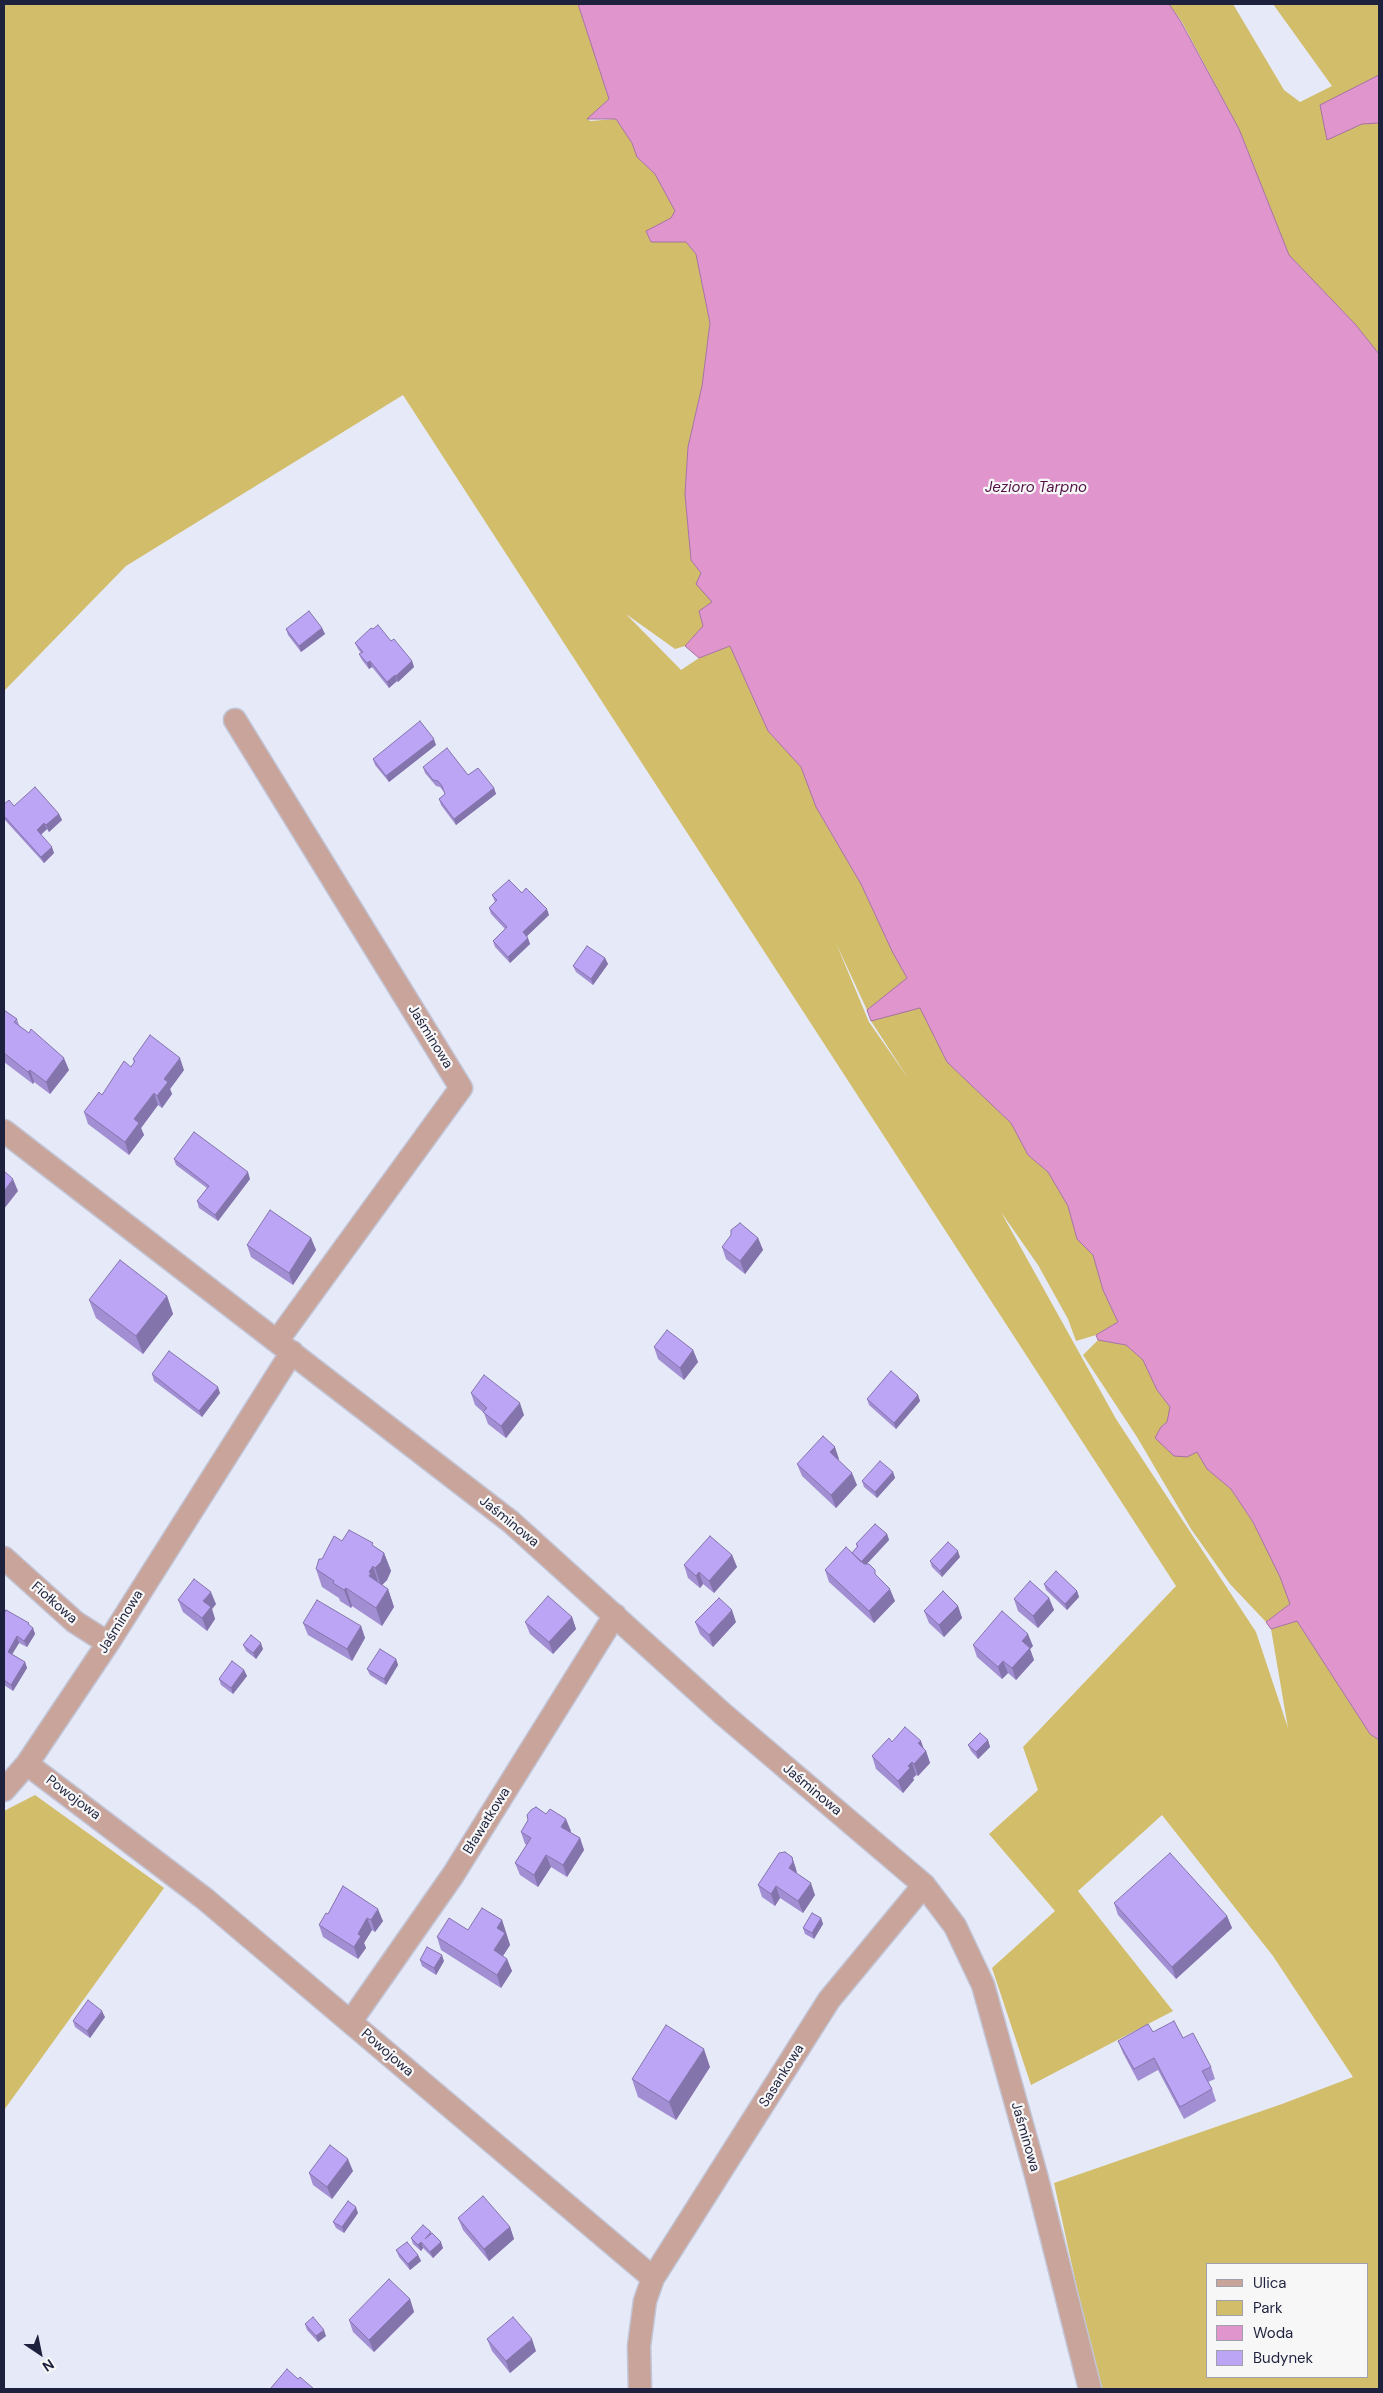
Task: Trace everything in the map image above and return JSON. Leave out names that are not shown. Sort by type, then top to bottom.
[{"type":"street","name":"Jaśminowa","points":[[4,1790],[27,1764],[108,1642],[284,1347],[461,1088],[234,720]]},
{"type":"street","name":"Jaśminowa","points":[[4,1131],[511,1522],[723,1714],[924,1884],[954,1926],[982,1985],[1036,2175],[1090,2389]]},
{"type":"street","name":"Fiołkowa","points":[[4,1558],[75,1622],[108,1642]]},
{"type":"street","name":"Bławatkowa","points":[[351,2021],[453,1875],[615,1615]]},
{"type":"street","name":"Powojowa","points":[[27,1764],[206,1899],[653,2278]]},
{"type":"street","name":"Sasankowa","points":[[653,2278],[829,2000],[924,1884]]},
{"type":"street","points":[[640,2389],[639,2346],[645,2301],[653,2278]]},
{"type":"green space","points":[[4,4],[578,4],[609,99],[588,119],[590,121],[616,119],[632,143],[637,157],[655,174],[675,211],[671,218],[646,232],[651,242],[686,242],[696,254],[710,323],[702,386],[688,447],[685,494],[691,560],[701,573],[712,602],[699,611],[703,626],[685,646],[675,649],[626,614],[681,670],[699,658],[730,646],[768,731],[801,767],[816,807],[861,884],[892,951],[908,979],[867,1010],[836,943],[869,1022],[908,1078],[871,1021],[920,1007],[947,1062],[1011,1123],[1028,1155],[1048,1172],[1068,1206],[1077,1239],[1093,1255],[1103,1290],[1118,1322],[1096,1335],[1076,1341],[1068,1319],[1038,1265],[1001,1212],[1116,1419],[1256,1632],[1288,1728],[1271,1629],[1297,1621],[1370,1734],[1379,1740],[1379,2389],[1099,2389],[1054,2183],[1282,2104],[1353,2077],[1273,1956],[1162,1815],[1078,1891],[1173,2011],[1031,2085],[992,1968],[1055,1911],[989,1834],[1038,1790],[1023,1747],[1176,1586],[403,395],[126,566],[4,691]]},
{"type":"green space","points":[[1169,4],[1233,4],[1284,90],[1300,102],[1332,86],[1273,4],[1379,4],[1379,354],[1355,324],[1289,255],[1239,129],[1182,22]]},
{"type":"green space","points":[[1098,1340],[1126,1345],[1143,1360],[1157,1390],[1170,1407],[1167,1422],[1161,1427],[1155,1439],[1197,1452],[1207,1469],[1231,1489],[1253,1522],[1280,1577],[1290,1604],[1266,1622],[1230,1584],[1191,1529],[1137,1437],[1083,1355]]},
{"type":"green space","points":[[35,1795],[164,1888],[4,2110],[4,1811]]},
{"type":"water","name":"Jezioro Tarpno","points":[[578,4],[1169,4],[1181,22],[1239,129],[1289,255],[1355,324],[1379,354],[1379,1740],[1370,1734],[1297,1621],[1271,1629],[1266,1622],[1290,1604],[1280,1577],[1253,1522],[1231,1489],[1207,1469],[1197,1452],[1187,1457],[1174,1456],[1155,1438],[1161,1427],[1167,1422],[1170,1407],[1157,1390],[1143,1360],[1126,1345],[1098,1340],[1096,1335],[1118,1322],[1103,1290],[1093,1255],[1077,1239],[1068,1206],[1048,1172],[1028,1155],[1011,1123],[947,1062],[920,1008],[871,1021],[867,1010],[907,978],[892,951],[861,884],[816,807],[801,767],[768,731],[730,646],[699,658],[685,646],[703,626],[699,611],[712,602],[696,584],[701,573],[691,560],[685,494],[688,447],[702,386],[710,323],[696,254],[686,242],[651,242],[646,231],[671,218],[675,211],[655,174],[637,157],[632,143],[616,119],[587,119],[609,99]]},
{"type":"water","points":[[1379,75],[1379,123],[1362,124],[1327,140],[1320,105]]},
{"type":"building","points":[[309,611],[322,628],[299,646],[286,629]]},
{"type":"building","points":[[378,625],[391,641],[394,639],[412,661],[387,682],[370,661],[367,663],[359,654],[363,652],[355,643],[371,628],[373,629]]},
{"type":"building","points":[[420,721],[434,739],[386,776],[373,759]]},
{"type":"building","points":[[447,748],[468,775],[478,768],[494,788],[454,819],[439,799],[445,794],[442,786],[438,781],[433,780],[423,767]]},
{"type":"building","points":[[35,787],[59,814],[46,825],[44,823],[37,830],[52,847],[41,857],[4,816],[4,804],[9,800],[14,806]]},
{"type":"building","points":[[509,880],[522,893],[526,888],[547,909],[523,932],[528,938],[508,957],[493,941],[507,927],[489,908],[497,900],[492,895]]},
{"type":"building","points":[[587,946],[605,958],[591,979],[573,966]]},
{"type":"building","points":[[4,1010],[17,1019],[14,1022],[29,1033],[31,1029],[64,1058],[46,1082],[30,1070],[28,1072],[4,1053]]},
{"type":"building","points":[[150,1035],[180,1058],[164,1079],[168,1082],[157,1096],[154,1093],[134,1119],[139,1123],[125,1142],[84,1112],[99,1092],[102,1095],[124,1061],[131,1067],[135,1061],[133,1059]]},
{"type":"building","points":[[194,1132],[248,1172],[215,1215],[197,1201],[209,1186],[174,1159]]},
{"type":"building","points":[[4,1171],[13,1179],[4,1191]]},
{"type":"building","points":[[270,1210],[311,1238],[289,1273],[247,1245]]},
{"type":"building","points":[[740,1223],[758,1238],[740,1261],[722,1247],[731,1235],[731,1230]]},
{"type":"building","points":[[120,1260],[167,1296],[136,1336],[89,1300]]},
{"type":"building","points":[[667,1330],[693,1350],[680,1368],[654,1347]]},
{"type":"building","points":[[169,1351],[218,1387],[199,1411],[152,1374]]},
{"type":"building","points":[[891,1371],[918,1395],[894,1423],[867,1399]]},
{"type":"building","points":[[484,1375],[520,1403],[501,1426],[483,1412],[487,1408],[471,1393]]},
{"type":"building","points":[[823,1436],[835,1447],[830,1452],[852,1473],[831,1495],[797,1464]]},
{"type":"building","points":[[880,1461],[893,1472],[875,1492],[862,1481]]},
{"type":"building","points":[[875,1524],[887,1534],[861,1562],[852,1553],[858,1546],[856,1544]]},
{"type":"building","points":[[349,1530],[373,1543],[372,1545],[384,1553],[381,1562],[375,1568],[373,1566],[369,1572],[371,1573],[369,1576],[388,1589],[376,1608],[346,1588],[344,1590],[333,1583],[334,1581],[316,1569],[319,1559],[322,1559],[334,1536],[342,1541]]},
{"type":"building","points":[[710,1536],[732,1555],[709,1581],[699,1572],[696,1576],[684,1565]]},
{"type":"building","points":[[948,1542],[958,1551],[940,1571],[930,1561]]},
{"type":"building","points":[[846,1547],[864,1564],[869,1564],[875,1570],[875,1574],[890,1589],[869,1611],[825,1570]]},
{"type":"building","points":[[1056,1571],[1077,1591],[1065,1604],[1044,1584]]},
{"type":"building","points":[[194,1579],[211,1592],[203,1601],[211,1607],[202,1618],[178,1600]]},
{"type":"building","points":[[1030,1581],[1049,1598],[1033,1616],[1014,1599]]},
{"type":"building","points":[[943,1591],[958,1606],[939,1625],[924,1611]]},
{"type":"building","points":[[548,1596],[572,1617],[549,1642],[525,1622]]},
{"type":"building","points":[[719,1598],[732,1610],[709,1635],[695,1622]]},
{"type":"building","points":[[317,1600],[361,1626],[347,1649],[303,1623]]},
{"type":"building","points":[[6,1610],[29,1623],[33,1628],[24,1641],[17,1636],[8,1652],[25,1662],[11,1685],[4,1680],[4,1614]]},
{"type":"building","points":[[1002,1611],[1028,1634],[1022,1641],[1030,1648],[1012,1668],[1003,1661],[998,1667],[973,1645]]},
{"type":"building","points":[[251,1635],[261,1643],[253,1653],[243,1645]]},
{"type":"building","points":[[380,1649],[396,1659],[384,1679],[367,1669]]},
{"type":"building","points":[[232,1661],[244,1670],[231,1688],[219,1679]]},
{"type":"building","points":[[905,1727],[921,1741],[918,1743],[926,1751],[914,1764],[912,1762],[908,1766],[910,1768],[898,1781],[872,1756],[889,1738],[892,1742]]},
{"type":"building","points":[[980,1733],[988,1740],[976,1752],[968,1745]]},
{"type":"building","points":[[536,1807],[546,1814],[550,1809],[566,1819],[561,1827],[580,1838],[563,1865],[546,1855],[534,1875],[515,1863],[531,1838],[521,1832],[528,1820],[527,1815]]},
{"type":"building","points":[[785,1852],[792,1857],[793,1862],[789,1868],[811,1883],[798,1901],[776,1886],[771,1894],[758,1885],[779,1853]]},
{"type":"building","points":[[1170,1853],[1227,1916],[1172,1967],[1114,1903]]},
{"type":"building","points":[[343,1886],[378,1909],[371,1920],[367,1918],[358,1934],[361,1936],[354,1947],[319,1925],[326,1913],[328,1914]]},
{"type":"building","points":[[482,1908],[502,1920],[497,1928],[505,1933],[494,1950],[507,1959],[497,1975],[437,1937],[449,1918],[468,1930]]},
{"type":"building","points":[[812,1913],[821,1918],[812,1933],[803,1928]]},
{"type":"building","points":[[427,1947],[442,1955],[434,1968],[420,1960]]},
{"type":"building","points":[[88,2000],[102,2011],[87,2031],[73,2021]]},
{"type":"building","points":[[1174,2021],[1183,2038],[1193,2033],[1211,2067],[1202,2071],[1212,2089],[1180,2107],[1154,2058],[1134,2069],[1118,2041],[1148,2024],[1153,2032]]},
{"type":"building","points":[[666,2025],[704,2049],[669,2102],[632,2079]]},
{"type":"building","points":[[330,2145],[348,2159],[327,2187],[309,2173]]},
{"type":"building","points":[[483,2196],[510,2227],[484,2249],[458,2218]]},
{"type":"building","points":[[348,2201],[356,2207],[342,2227],[333,2222]]},
{"type":"building","points":[[423,2225],[431,2232],[425,2239],[432,2233],[441,2242],[430,2252],[421,2242],[418,2245],[411,2238]]},
{"type":"building","points":[[407,2242],[418,2255],[408,2264],[396,2250]]},
{"type":"building","points":[[389,2279],[410,2299],[369,2340],[349,2320]]},
{"type":"building","points":[[313,2317],[324,2330],[316,2336],[305,2324]]},
{"type":"building","points":[[513,2317],[532,2339],[506,2361],[487,2339]]},
{"type":"building","points":[[287,2369],[298,2379],[300,2377],[314,2389],[270,2389]]}]
